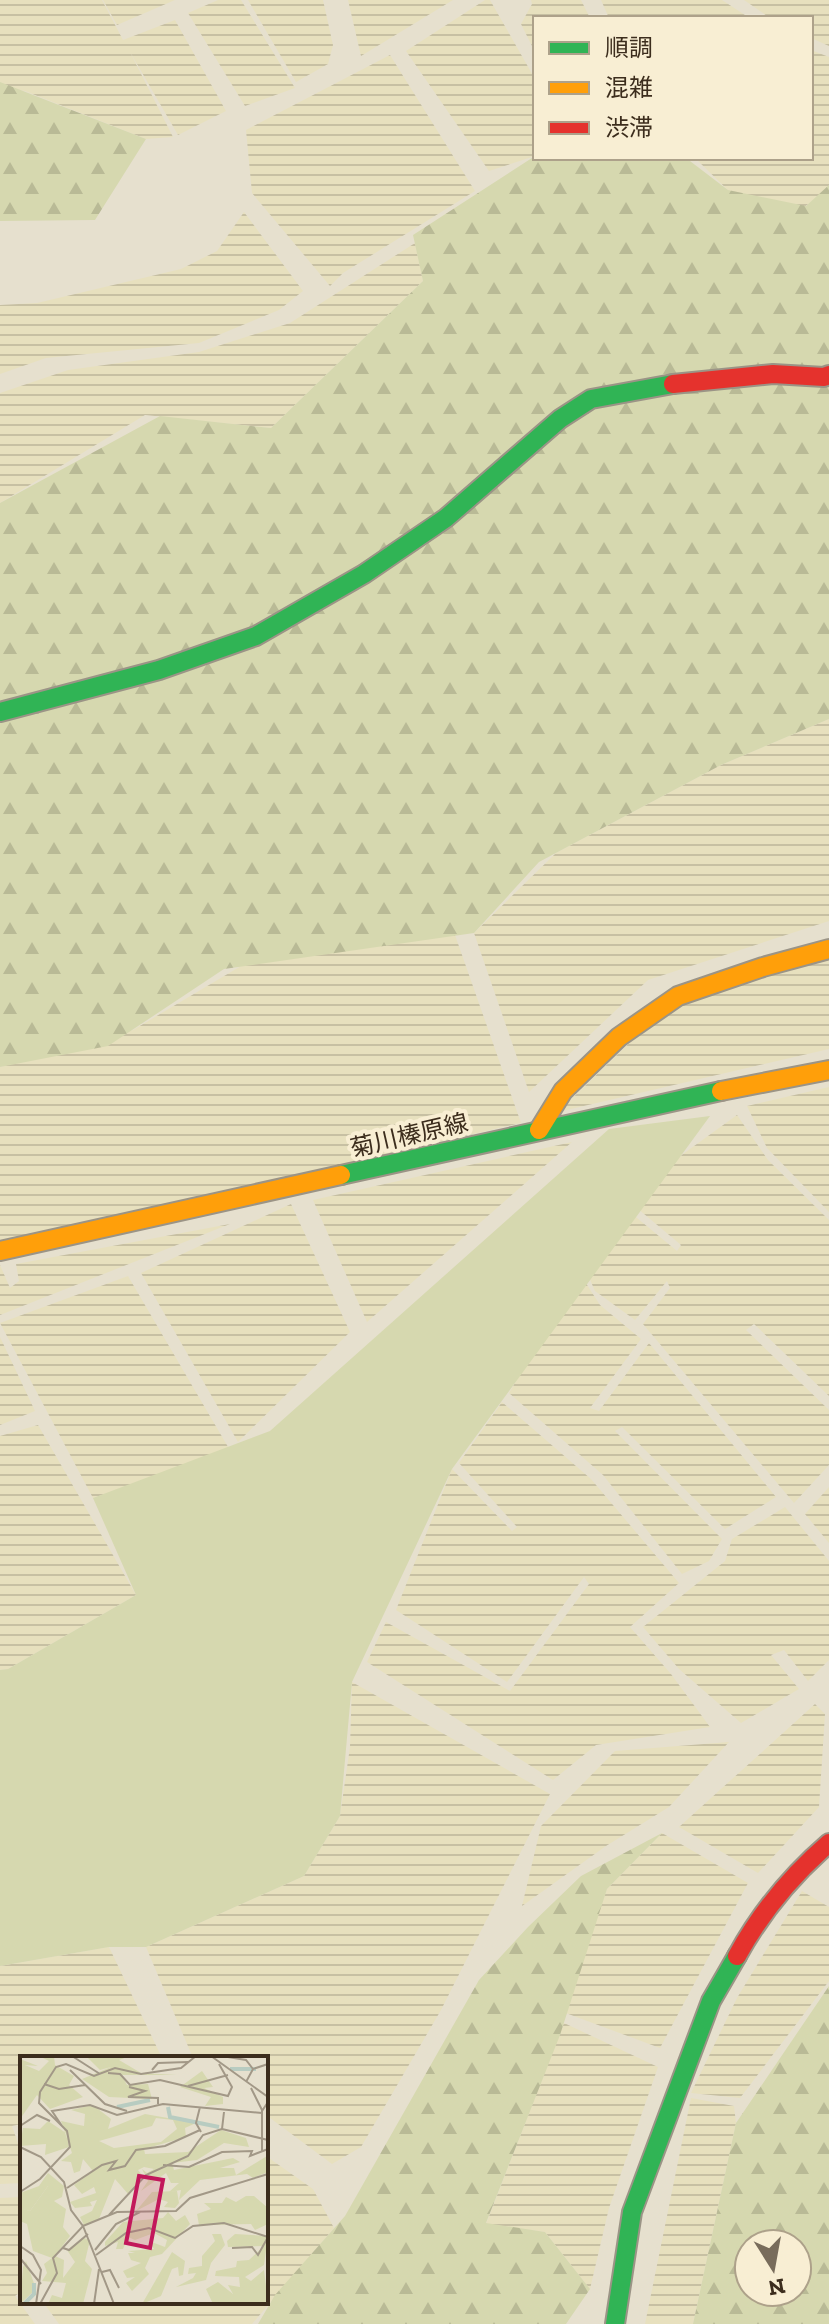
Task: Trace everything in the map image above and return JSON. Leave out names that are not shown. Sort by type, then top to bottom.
[{"type":"street","points":[[0,712],[159,670],[256,636],[364,574],[446,518],[560,419],[591,399],[681,383],[773,374],[829,375]]},
{"type":"street","points":[[539,1130],[563,1091],[619,1037],[678,996],[763,967],[829,949]]},
{"type":"street","name":"菊川榛原線","points":[[0,1251],[539,1130],[829,1070]]},
{"type":"street","points":[[615,2324],[632,2212],[711,2001],[747,1938],[805,1864],[829,1843]]},
{"type":"shaded area","points":[[0,0],[102,0],[123,40],[175,20],[226,111],[178,135],[130,52],[173,137],[146,139],[25,91],[0,87]]},
{"type":"shaded area","points":[[103,0],[175,0],[117,25]]},
{"type":"shaded area","points":[[218,0],[241,0],[295,88],[245,106],[188,13]]},
{"type":"shaded area","points":[[248,0],[323,0],[333,45],[328,64],[296,82]]},
{"type":"shaded area","points":[[348,0],[453,0],[361,56]]},
{"type":"shaded area","points":[[485,0],[490,0],[533,75],[533,157],[489,171],[406,51]]},
{"type":"shaded area","points":[[531,0],[581,0],[589,16],[533,16],[533,48],[521,24],[532,4]]},
{"type":"shaded area","points":[[601,0],[722,0],[745,15],[744,16],[608,16]]},
{"type":"shaded area","points":[[744,0],[829,0],[829,46],[813,39],[813,16],[767,16]]},
{"type":"shaded area","points":[[813,51],[829,57],[829,186],[823,194],[795,213],[737,199],[697,160],[813,160]]},
{"type":"shaded area","points":[[390,55],[475,191],[343,273],[330,286],[252,193],[246,130]]},
{"type":"shaded area","points":[[244,212],[303,291],[279,310],[199,343],[46,358],[0,374],[0,305],[37,303],[181,269],[217,251]]},
{"type":"shaded area","points":[[415,243],[423,281],[271,428],[145,415],[0,503],[0,393],[68,370],[199,352],[290,323]]},
{"type":"shaded area","points":[[829,719],[829,921],[648,980],[529,1092],[474,933],[556,853],[721,765]]},
{"type":"shaded area","points":[[455,935],[521,1123],[0,1244],[0,1067],[133,1030],[241,966]]},
{"type":"shaded area","points":[[829,949],[829,1049],[558,1112],[678,996]]},
{"type":"shaded area","points":[[829,1087],[829,1212],[767,1148],[747,1106]]},
{"type":"shaded area","points":[[737,1115],[768,1160],[829,1220],[829,1396],[754,1324],[746,1330],[829,1410],[829,1465],[794,1503],[643,1324],[670,1288],[667,1281],[635,1320],[595,1291],[584,1266],[631,1213],[677,1251],[681,1245],[631,1203],[683,1154]]},
{"type":"shaded area","points":[[572,1142],[367,1322],[313,1200]]},
{"type":"shaded area","points":[[291,1204],[350,1332],[238,1442],[141,1273]]},
{"type":"shaded area","points":[[230,1224],[0,1315],[0,1265],[10,1288],[19,1281],[16,1264]]},
{"type":"shaded area","points":[[580,1274],[600,1305],[641,1339],[590,1408],[599,1411],[649,1343],[776,1497],[725,1529],[622,1427],[615,1431],[722,1539],[709,1561],[682,1574],[603,1475],[509,1393]]},
{"type":"shaded area","points":[[128,1276],[231,1452],[93,1498],[0,1323]]},
{"type":"shaded area","points":[[0,1337],[35,1411],[0,1425]]},
{"type":"shaded area","points":[[502,1402],[591,1479],[679,1583],[630,1627],[671,1674],[710,1727],[596,1745],[553,1780],[367,1662],[386,1622],[510,1691],[589,1584],[584,1577],[507,1682],[396,1610],[452,1469],[512,1531],[517,1527],[459,1463]]},
{"type":"shaded area","points":[[38,1425],[136,1595],[8,1669],[0,1670],[0,1436]]},
{"type":"shaded area","points":[[829,1487],[829,1543],[805,1514]]},
{"type":"shaded area","points":[[785,1507],[829,1561],[829,1660],[808,1681],[784,1650],[771,1655],[799,1689],[741,1723],[679,1669],[643,1627],[725,1561],[732,1539]]},
{"type":"shaded area","points":[[352,1682],[550,1794],[441,2010],[361,2147],[332,2164],[268,2116],[268,2056],[192,2056],[146,1947],[304,1876],[340,1816],[350,1747]]},
{"type":"shaded area","points":[[815,1704],[825,1714],[819,1807],[758,1873],[679,1827]]},
{"type":"shaded area","points":[[729,1742],[669,1807],[606,1846],[522,1906],[541,1826],[615,1751]]},
{"type":"shaded area","points":[[662,1833],[748,1883],[660,2048],[563,2012],[607,1889]]},
{"type":"shaded area","points":[[802,1891],[829,1907],[829,1981],[740,2098],[691,2093],[737,1998]]},
{"type":"shaded area","points":[[109,1947],[161,2056],[20,2056],[20,2124],[12,2126],[20,2149],[20,2183],[0,2184],[0,1966]]},
{"type":"shaded area","points":[[564,2023],[658,2067],[609,2208],[590,2289],[545,2232],[486,2224]]},
{"type":"shaded area","points":[[691,2098],[734,2106],[736,2123],[693,2324],[645,2324]]},
{"type":"shaded area","points":[[268,2157],[313,2189],[334,2228],[252,2324],[59,2324],[44,2304],[268,2304]]},
{"type":"shaded area","points":[[20,2197],[20,2292],[15,2296],[35,2324],[0,2324],[0,2198]]},
{"type":"green space","points":[[0,82],[146,139],[95,220],[0,221]]},
{"type":"green space","points":[[533,157],[533,160],[689,160],[728,190],[806,206],[829,185],[829,719],[721,765],[539,862],[474,933],[224,969],[108,1046],[0,1067],[0,503],[160,416],[271,428],[423,281],[413,235]]},
{"type":"green space","points":[[710,1116],[452,1469],[352,1682],[340,1816],[304,1876],[146,1947],[109,1947],[0,1966],[0,1670],[8,1669],[136,1595],[93,1498],[270,1431],[609,1129]]},
{"type":"green space","points":[[662,1833],[607,1889],[560,2035],[486,2223],[545,2232],[590,2289],[566,2324],[258,2324],[275,2295],[345,2216],[479,1980],[581,1876]]},
{"type":"green space","points":[[829,1986],[829,2324],[693,2324],[736,2123]]},
{"type":"traffic: fast","points":[[0,712],[159,670],[256,636],[364,574],[446,518],[560,419],[591,399],[673,384]]},
{"type":"traffic: fast","points":[[341,1175],[721,1091]]},
{"type":"traffic: fast","points":[[615,2324],[632,2212],[711,2001],[737,1956]]},
{"type":"traffic: slow","points":[[539,1130],[563,1091],[619,1037],[678,996],[763,967],[829,949]]},
{"type":"traffic: slow","points":[[721,1091],[829,1070]]},
{"type":"traffic: slow","points":[[0,1251],[341,1175]]},
{"type":"traffic: jam","points":[[673,384],[773,374],[829,375]]},
{"type":"traffic: jam","points":[[737,1956],[778,1895],[829,1843]]}]
